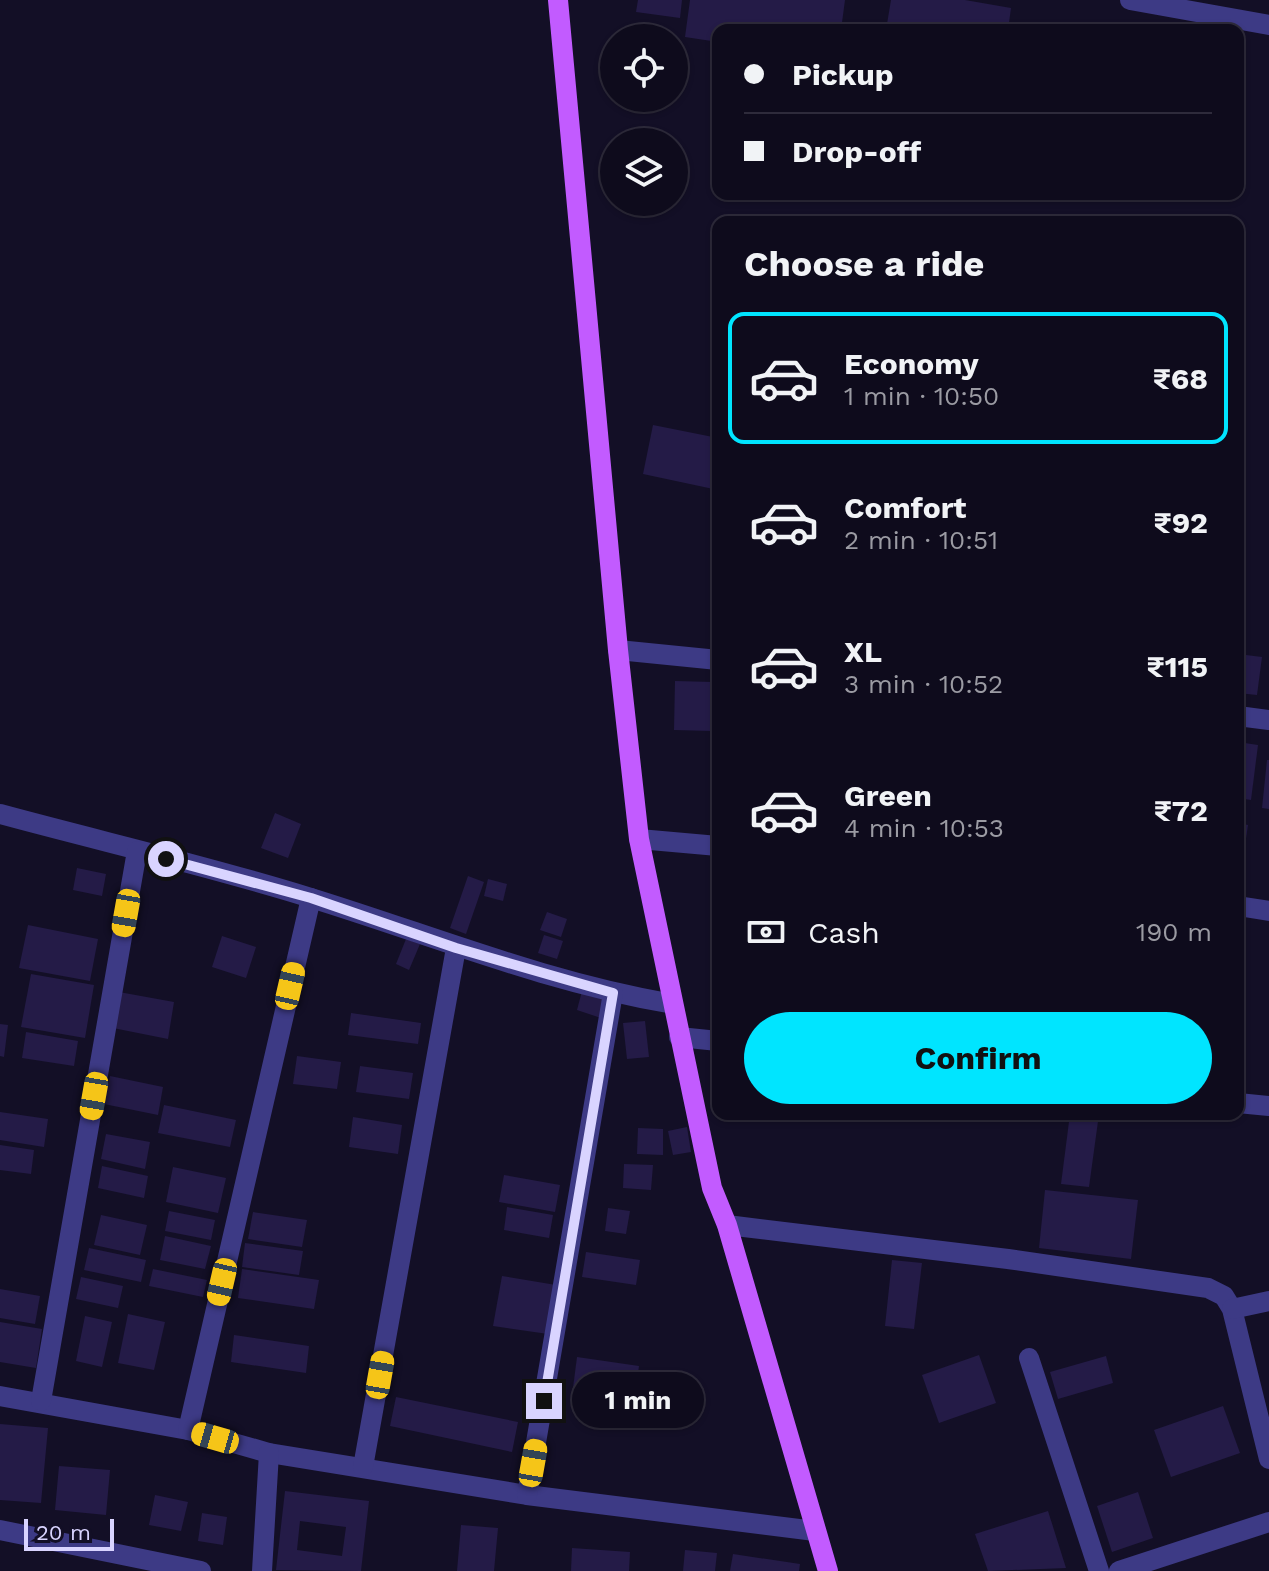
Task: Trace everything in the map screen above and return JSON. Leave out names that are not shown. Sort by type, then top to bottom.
[{"type":"main road","points":[[558,0],[618,650],[639,839],[712,1188],[727,1225],[828,1571]]},
{"type":"street","points":[[1130,0],[1269,25]]},
{"type":"street","points":[[618,650],[712,659]]},
{"type":"street","points":[[1244,717],[1269,720]]},
{"type":"street","points":[[0,814],[311,898],[456,948],[613,993],[673,1004]]},
{"type":"street","points":[[639,839],[712,845]]},
{"type":"street","points":[[41,1401],[137,851]]},
{"type":"street","points":[[188,1430],[311,898]]},
{"type":"street","points":[[1244,907],[1269,911]]},
{"type":"street","points":[[363,1467],[456,948]]},
{"type":"street","points":[[527,1495],[613,993]]},
{"type":"street","points":[[679,1037],[712,1040]]},
{"type":"street","points":[[1244,1104],[1269,1106]]},
{"type":"street","points":[[727,1225],[1008,1259],[1208,1288],[1224,1296],[1232,1309],[1269,1459]]},
{"type":"street","points":[[1232,1309],[1269,1301]]},
{"type":"street","points":[[1029,1358],[1099,1571]]},
{"type":"street","points":[[0,1396],[188,1430],[269,1453],[527,1495],[815,1531]]},
{"type":"street","points":[[262,1571],[269,1453]]},
{"type":"street","points":[[1119,1571],[1269,1522]]},
{"type":"street","points":[[0,1530],[201,1571]]},
{"type":"building","points":[[638,0],[682,0],[680,18],[636,12]]},
{"type":"building","points":[[690,0],[845,0],[842,24],[712,24],[712,41],[688,37]]},
{"type":"building","points":[[891,0],[965,0],[1011,8],[1009,24],[887,24]]},
{"type":"building","points":[[653,425],[712,437],[712,489],[643,474]]},
{"type":"building","points":[[1244,655],[1262,657],[1257,695],[1244,694]]},
{"type":"building","points":[[675,681],[712,682],[712,731],[674,730]]},
{"type":"building","points":[[1244,743],[1258,745],[1251,800],[1244,799]]},
{"type":"building","points":[[1269,760],[1269,809],[1262,808]]},
{"type":"building","points":[[275,813],[301,824],[288,858],[261,848]]},
{"type":"building","points":[[1244,824],[1248,825],[1244,852]]},
{"type":"building","points":[[77,868],[106,874],[102,896],[73,890]]},
{"type":"building","points":[[468,876],[484,882],[466,934],[450,928]]},
{"type":"building","points":[[488,879],[507,884],[503,901],[484,896]]},
{"type":"building","points":[[547,912],[567,919],[561,937],[540,930]]},
{"type":"building","points":[[28,925],[98,939],[90,981],[19,968]]},
{"type":"building","points":[[544,935],[563,941],[557,959],[538,953]]},
{"type":"building","points":[[222,936],[256,947],[246,978],[212,967]]},
{"type":"building","points":[[406,939],[420,944],[409,970],[396,964]]},
{"type":"building","points":[[31,974],[94,985],[85,1038],[21,1027]]},
{"type":"building","points":[[582,991],[608,998],[601,1018],[577,1010]]},
{"type":"building","points":[[119,992],[174,1002],[168,1039],[113,1028]]},
{"type":"building","points":[[351,1013],[421,1023],[418,1044],[348,1035]]},
{"type":"building","points":[[645,1021],[649,1057],[627,1059],[623,1023]]},
{"type":"building","points":[[0,1024],[8,1025],[4,1057],[0,1056]]},
{"type":"building","points":[[26,1032],[78,1041],[74,1066],[22,1058]]},
{"type":"building","points":[[297,1056],[341,1062],[337,1089],[293,1084]]},
{"type":"building","points":[[360,1066],[413,1073],[409,1099],[356,1092]]},
{"type":"building","points":[[110,1076],[163,1087],[158,1115],[104,1104]]},
{"type":"building","points":[[164,1105],[236,1120],[230,1147],[158,1133]]},
{"type":"building","points":[[0,1112],[48,1119],[44,1147],[0,1140]]},
{"type":"building","points":[[353,1117],[402,1125],[398,1154],[349,1147]]},
{"type":"building","points":[[1069,1120],[1098,1120],[1089,1187],[1061,1184]]},
{"type":"building","points":[[687,1127],[691,1152],[673,1155],[668,1131]]},
{"type":"building","points":[[638,1128],[663,1129],[663,1155],[637,1154]]},
{"type":"building","points":[[106,1134],[150,1142],[145,1169],[101,1159]]},
{"type":"building","points":[[0,1145],[34,1150],[31,1174],[0,1170]]},
{"type":"building","points":[[624,1164],[653,1165],[651,1190],[623,1188]]},
{"type":"building","points":[[102,1166],[148,1176],[144,1198],[98,1188]]},
{"type":"building","points":[[173,1167],[226,1178],[218,1213],[166,1202]]},
{"type":"building","points":[[504,1175],[560,1185],[555,1212],[499,1202]]},
{"type":"building","points":[[1045,1190],[1138,1200],[1131,1259],[1039,1248]]},
{"type":"building","points":[[507,1207],[553,1215],[549,1238],[504,1230]]},
{"type":"building","points":[[608,1208],[630,1211],[626,1234],[605,1231]]},
{"type":"building","points":[[169,1211],[215,1220],[211,1240],[165,1231]]},
{"type":"building","points":[[253,1212],[307,1220],[302,1247],[248,1239]]},
{"type":"building","points":[[101,1215],[147,1225],[140,1255],[94,1245]]},
{"type":"building","points":[[165,1236],[211,1246],[205,1269],[160,1260]]},
{"type":"building","points":[[245,1243],[303,1251],[299,1275],[242,1267]]},
{"type":"building","points":[[89,1248],[146,1260],[141,1282],[84,1270]]},
{"type":"building","points":[[586,1252],[640,1260],[636,1285],[582,1277]]},
{"type":"building","points":[[892,1260],[922,1263],[914,1329],[885,1326]]},
{"type":"building","points":[[153,1269],[207,1280],[203,1297],[149,1286]]},
{"type":"building","points":[[242,1269],[319,1280],[314,1309],[238,1298]]},
{"type":"building","points":[[502,1276],[556,1285],[548,1334],[493,1326]]},
{"type":"building","points":[[81,1277],[123,1286],[118,1308],[76,1299]]},
{"type":"building","points":[[0,1289],[40,1296],[35,1324],[0,1318]]},
{"type":"building","points":[[128,1314],[165,1322],[154,1370],[118,1363]]},
{"type":"building","points":[[85,1316],[112,1322],[102,1367],[76,1361]]},
{"type":"building","points":[[0,1322],[42,1329],[36,1368],[0,1362]]},
{"type":"building","points":[[234,1335],[309,1346],[306,1373],[231,1362]]},
{"type":"building","points":[[979,1355],[996,1403],[939,1423],[922,1375]]},
{"type":"building","points":[[1106,1356],[1113,1383],[1058,1399],[1050,1372]]},
{"type":"building","points":[[577,1357],[639,1366],[635,1396],[573,1388]]},
{"type":"building","points":[[396,1397],[518,1422],[512,1452],[390,1426]]},
{"type":"building","points":[[1223,1406],[1240,1453],[1171,1477],[1154,1430]]},
{"type":"building","points":[[0,1424],[48,1428],[41,1503],[0,1500]]},
{"type":"building","points":[[59,1466],[110,1470],[106,1515],[55,1510]]},
{"type":"building","points":[[285,1491],[369,1501],[361,1571],[276,1570]],"holes":[[[300,1521],[346,1527],[342,1556],[297,1550]]]},
{"type":"building","points":[[1138,1492],[1153,1538],[1112,1552],[1097,1506]]},
{"type":"building","points":[[155,1495],[188,1502],[181,1531],[149,1525]]},
{"type":"building","points":[[1048,1511],[1066,1568],[988,1571],[975,1534]]},
{"type":"building","points":[[202,1513],[227,1517],[223,1545],[198,1541]]},
{"type":"building","points":[[461,1525],[498,1528],[494,1571],[457,1571]]},
{"type":"building","points":[[572,1548],[630,1552],[629,1571],[571,1571]]},
{"type":"building","points":[[685,1550],[717,1553],[715,1571],[683,1571]]},
{"type":"building","points":[[733,1554],[800,1564],[799,1571],[730,1571]]},
{"type":"route","points":[[166,859],[311,898],[456,948],[613,993],[544,1401]]}]
